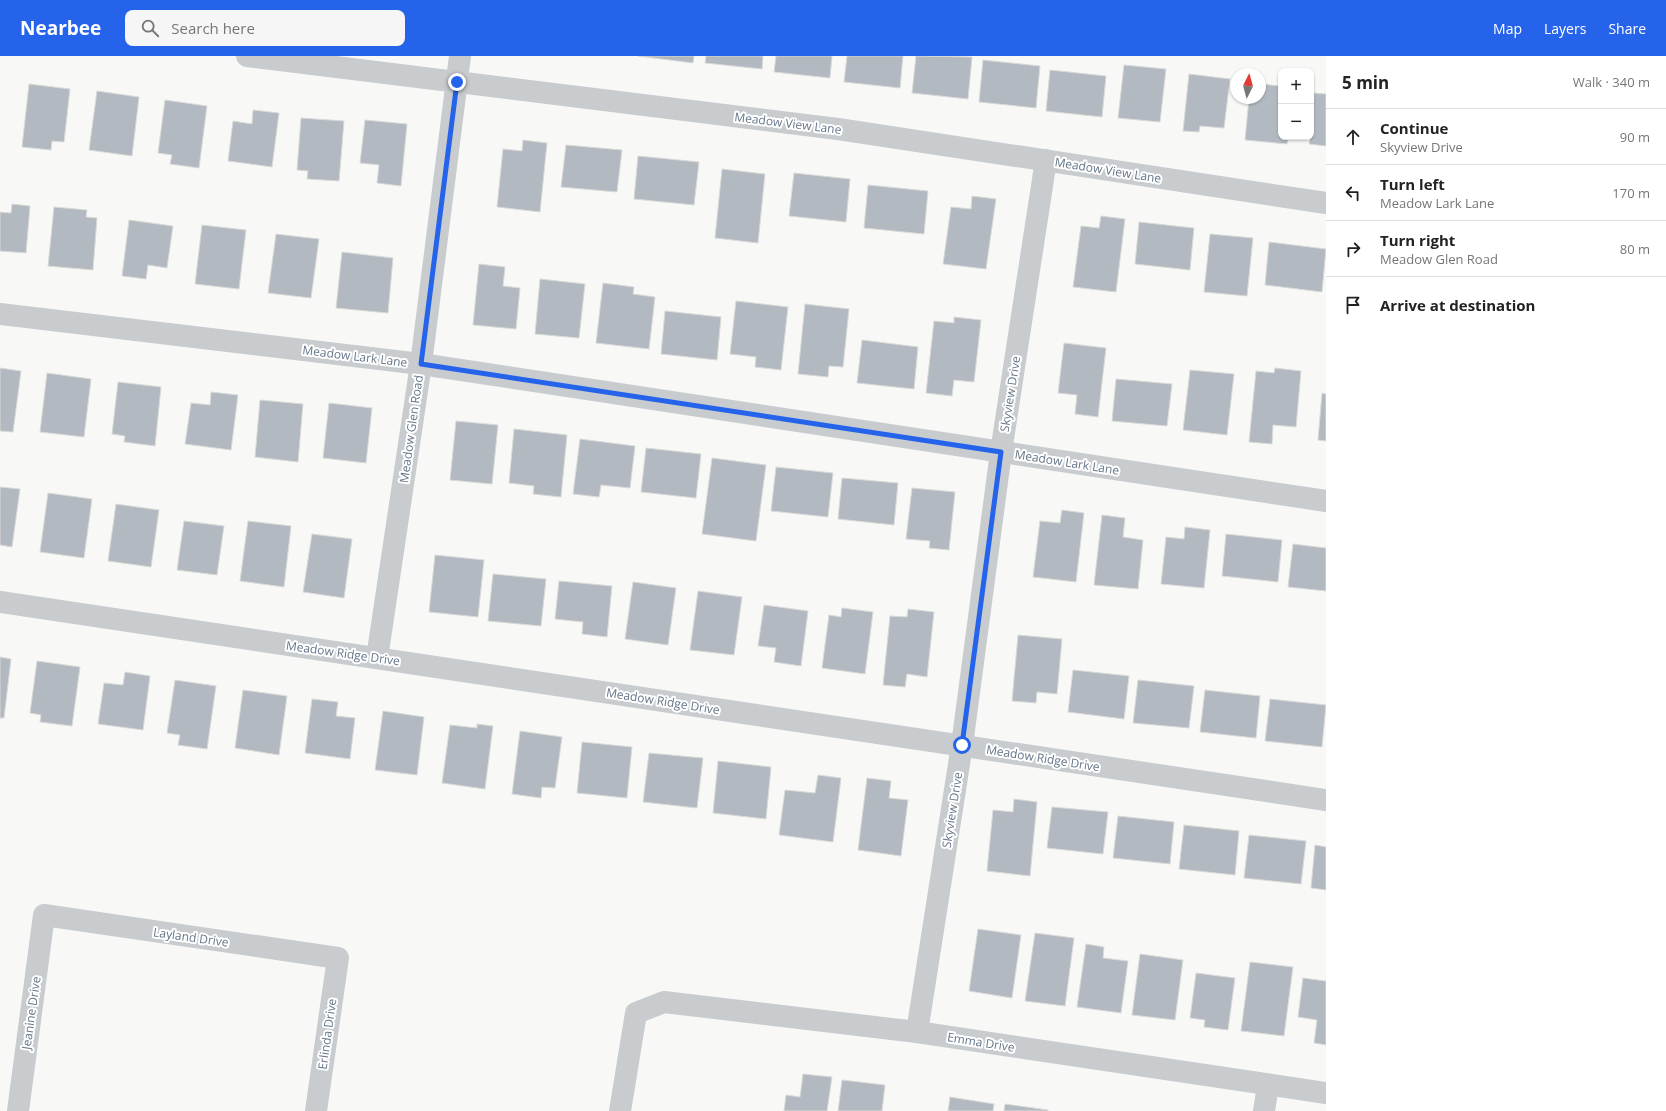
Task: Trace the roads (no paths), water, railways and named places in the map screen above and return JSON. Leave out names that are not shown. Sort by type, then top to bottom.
[{"type":"street","name":"Meadow View Lane","points":[[247,56],[838,129],[1326,203]]},
{"type":"street","name":"Meadow Glen Road","points":[[377,658],[421,364],[460,56]]},
{"type":"street","name":"Skyview Drive","points":[[917,1032],[962,745],[1001,452],[1046,160]]},
{"type":"street","name":"Meadow Lark Lane","points":[[0,314],[421,364],[1326,501]]},
{"type":"street","name":"Meadow Ridge Drive","points":[[0,602],[1326,800]]},
{"type":"street","name":"Layland Drive","points":[[44,916],[338,958]]},
{"type":"street","name":"Jeanine Drive","points":[[18,1111],[44,916]]},
{"type":"street","name":"Erlinda Drive","points":[[316,1111],[338,958]]},
{"type":"street","name":"Emma Drive","points":[[620,1111],[636,1013],[664,1002],[917,1032],[1326,1094]]},
{"type":"street","points":[[1264,1111],[1268,1086]]}]
